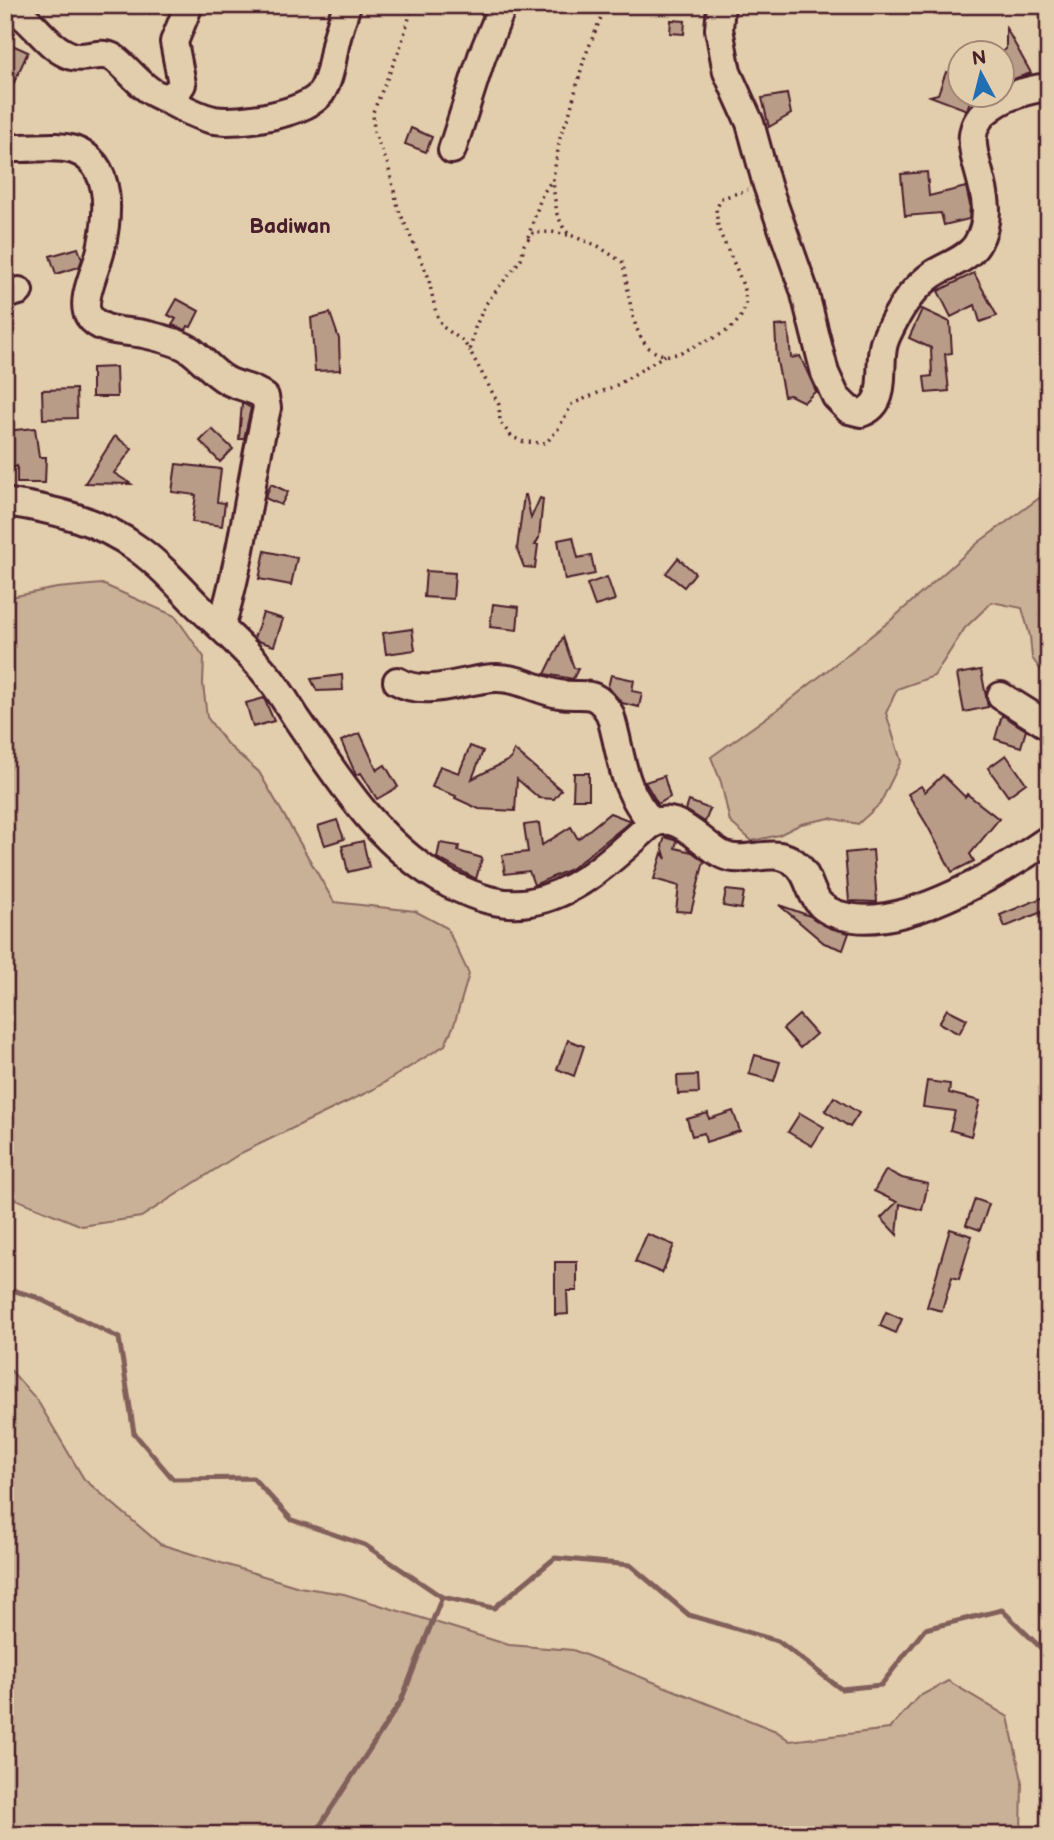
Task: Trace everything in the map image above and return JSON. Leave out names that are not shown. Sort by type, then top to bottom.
[{"type":"street","points":[[8,5],[29,19],[66,54],[80,57],[108,55],[150,92],[199,115],[215,120],[235,121],[293,110],[320,94],[328,77],[346,5]]},
{"type":"street","points":[[160,96],[171,94],[182,83],[174,42],[189,5]]},
{"type":"street","points":[[452,150],[482,56],[503,5]]},
{"type":"street","points":[[721,5],[719,29],[727,72],[750,122],[766,185],[804,290],[825,373],[836,397],[849,410],[861,413],[875,405],[880,393],[884,343],[903,304],[918,286],[970,252],[982,232],[987,201],[972,148],[971,134],[975,122],[982,113],[1003,100],[1049,87]]},
{"type":"street","points":[[5,147],[67,148],[78,151],[98,169],[103,180],[106,211],[101,251],[86,302],[86,313],[91,319],[102,326],[147,335],[182,346],[223,379],[265,397],[267,408],[250,506],[221,627]]},
{"type":"street","points":[[5,502],[76,517],[138,549],[167,574],[267,674],[369,820],[407,858],[467,893],[492,902],[529,902],[556,895],[590,875],[653,823],[683,825],[730,858],[778,856],[790,859],[799,867],[816,901],[824,909],[843,916],[869,919],[916,909],[964,889],[1013,864],[1049,839]]},
{"type":"street","points":[[397,681],[418,689],[484,679],[510,679],[555,693],[593,696],[605,705],[610,714],[628,788],[653,823]]},
{"type":"street","points":[[1001,696],[1049,726]]},
{"type":"path","points":[[413,5],[400,48],[373,112],[374,132],[388,165],[398,208],[428,276],[436,313],[443,327],[463,341],[470,351],[499,405],[500,422],[512,437],[524,442],[546,443],[558,429],[572,404],[619,384],[665,355],[680,352],[726,332],[740,318],[746,305],[742,284],[719,228],[716,209],[722,198],[766,185]]},
{"type":"path","points":[[570,235],[557,214],[553,178],[561,133],[569,115],[584,59],[606,5]]},
{"type":"path","points":[[470,351],[475,328],[485,305],[521,259],[542,195],[553,178]]},
{"type":"path","points":[[524,244],[533,233],[570,235],[598,246],[622,262],[640,338],[665,355]]},
{"type":"shaded area","points":[[1049,491],[1049,681],[1032,658],[1030,636],[1022,608],[992,602],[965,628],[934,676],[897,689],[886,713],[901,761],[880,804],[858,824],[830,818],[801,824],[779,835],[752,841],[730,822],[721,782],[711,757],[781,707],[891,620],[979,542]]},
{"type":"shaded area","points":[[102,584],[175,616],[204,657],[203,684],[207,717],[227,744],[259,772],[334,902],[415,911],[447,928],[469,974],[454,1025],[445,1045],[372,1090],[241,1153],[141,1217],[82,1226],[13,1198],[5,1191],[5,598],[57,588]]},
{"type":"shaded area","points":[[5,1364],[37,1400],[84,1479],[160,1544],[299,1587],[344,1594],[509,1645],[573,1650],[776,1731],[790,1741],[889,1729],[918,1697],[948,1681],[1008,1717],[1022,1780],[1021,1835],[5,1835]]},
{"type":"building","points":[[671,20],[685,21],[684,34],[670,33]]},
{"type":"building","points":[[10,44],[28,52],[5,102],[5,54]]},
{"type":"building","points":[[1016,46],[1031,73],[1016,78]]},
{"type":"building","points":[[946,72],[946,102],[930,96],[938,94]]},
{"type":"building","points":[[787,94],[791,114],[769,127],[762,98]]},
{"type":"building","points":[[411,128],[432,137],[426,152],[405,144]]},
{"type":"building","points":[[927,172],[929,196],[966,187],[970,205],[969,219],[944,225],[941,213],[905,216],[901,174]]},
{"type":"building","points":[[78,248],[82,259],[79,267],[56,274],[50,256]]},
{"type":"building","points":[[974,273],[997,316],[980,322],[975,305],[951,317],[938,291]]},
{"type":"building","points":[[177,299],[199,311],[191,327],[188,326],[186,330],[172,325],[176,319],[168,315]]},
{"type":"building","points":[[922,309],[950,322],[952,353],[945,354],[949,391],[926,393],[924,377],[932,376],[931,348],[909,338]]},
{"type":"building","points":[[330,313],[339,339],[340,370],[315,371],[311,318]]},
{"type":"building","points":[[788,325],[791,358],[800,356],[816,391],[804,402],[790,395],[784,396],[777,361],[775,326]]},
{"type":"building","points":[[116,367],[117,397],[92,397],[92,368]]},
{"type":"building","points":[[76,389],[77,418],[43,419],[42,390]]},
{"type":"building","points":[[242,403],[251,408],[244,439],[239,439]]},
{"type":"building","points":[[35,428],[39,457],[46,457],[45,483],[17,483],[17,466],[5,471],[5,431]]},
{"type":"building","points":[[212,429],[233,449],[220,462],[200,441]]},
{"type":"building","points":[[115,436],[132,449],[114,473],[131,484],[85,483]]},
{"type":"building","points":[[176,464],[221,469],[217,502],[225,503],[222,526],[192,522],[196,495],[172,492]]},
{"type":"building","points":[[271,484],[288,492],[281,505],[265,498]]},
{"type":"building","points":[[524,495],[531,518],[540,498],[543,499],[539,538],[535,545],[538,545],[535,568],[524,567],[517,549]]},
{"type":"building","points":[[573,537],[578,558],[591,555],[595,574],[565,580],[558,540]]},
{"type":"building","points":[[265,551],[297,558],[291,585],[259,579]]},
{"type":"building","points":[[678,558],[695,573],[684,587],[666,573]]},
{"type":"building","points":[[426,571],[455,573],[453,599],[424,597]]},
{"type":"building","points":[[607,577],[615,600],[595,606],[587,584]]},
{"type":"building","points":[[493,604],[519,607],[517,630],[490,627]]},
{"type":"building","points":[[263,613],[283,619],[274,646],[254,638]]},
{"type":"building","points":[[412,629],[415,650],[386,654],[383,633]]},
{"type":"building","points":[[563,637],[574,668],[578,669],[573,679],[545,674]]},
{"type":"building","points":[[981,670],[988,707],[964,712],[957,674]]},
{"type":"building","points":[[342,675],[343,690],[317,691],[311,679]]},
{"type":"building","points":[[611,675],[634,680],[632,691],[642,693],[639,707],[622,703],[608,687]]},
{"type":"building","points":[[264,698],[274,721],[253,727],[246,703]]},
{"type":"building","points":[[1002,715],[1026,730],[1021,747],[995,739]]},
{"type":"building","points":[[360,733],[377,770],[385,765],[398,787],[377,799],[361,773],[356,775],[341,741]]},
{"type":"building","points":[[470,746],[483,751],[472,779],[511,759],[514,750],[561,790],[554,799],[539,798],[517,779],[515,811],[479,809],[432,787],[440,766],[459,773]]},
{"type":"building","points":[[1006,755],[1026,783],[1008,796],[988,768]]},
{"type":"building","points":[[574,773],[589,773],[589,799],[573,799]]},
{"type":"building","points":[[943,775],[965,797],[967,794],[999,819],[970,854],[974,861],[952,872],[908,794],[921,786],[925,792]]},
{"type":"building","points":[[664,776],[670,797],[658,804],[645,782]]},
{"type":"building","points":[[689,801],[710,809],[705,822],[686,810]]},
{"type":"building","points":[[610,813],[631,821],[571,869],[534,885],[529,871],[505,874],[502,855],[528,852],[524,825],[539,823],[542,845],[571,827],[578,839]]},
{"type":"building","points":[[337,820],[344,839],[325,845],[318,826]]},
{"type":"building","points":[[665,837],[677,841],[675,848],[692,852],[704,861],[691,912],[676,911],[679,886],[654,879],[662,853],[666,859],[662,846]]},
{"type":"building","points":[[363,841],[369,867],[348,872],[342,846]]},
{"type":"building","points":[[440,843],[459,846],[458,851],[482,858],[476,879],[437,858]]},
{"type":"building","points":[[873,850],[877,902],[849,901],[845,853]]},
{"type":"building","points":[[726,890],[744,892],[741,909],[723,906]]},
{"type":"building","points":[[1049,895],[1049,909],[1005,927],[1000,915]]},
{"type":"building","points":[[779,905],[810,916],[830,928],[849,933],[843,950],[824,943]]},
{"type":"building","points":[[947,1009],[967,1019],[959,1034],[939,1023]]},
{"type":"building","points":[[799,1015],[816,1034],[800,1048],[783,1029]]},
{"type":"building","points":[[568,1040],[584,1046],[574,1076],[557,1069]]},
{"type":"building","points":[[755,1055],[780,1062],[774,1081],[749,1074]]},
{"type":"building","points":[[698,1075],[699,1093],[678,1094],[677,1076]]},
{"type":"building","points":[[927,1081],[950,1084],[949,1093],[980,1101],[971,1136],[950,1130],[955,1111],[923,1107]]},
{"type":"building","points":[[834,1097],[859,1113],[850,1127],[825,1111]]},
{"type":"building","points":[[733,1111],[740,1131],[706,1142],[704,1133],[692,1136],[687,1119],[708,1113],[709,1119]]},
{"type":"building","points":[[800,1113],[824,1127],[812,1146],[788,1132]]},
{"type":"building","points":[[886,1170],[902,1178],[928,1184],[922,1210],[900,1204],[897,1235],[881,1218],[897,1202],[874,1191]]},
{"type":"building","points":[[975,1199],[989,1204],[980,1230],[966,1225]]},
{"type":"building","points":[[950,1229],[972,1236],[959,1279],[952,1277],[942,1311],[927,1307]]},
{"type":"building","points":[[647,1234],[674,1245],[662,1273],[635,1262]]},
{"type":"building","points":[[555,1262],[577,1262],[577,1291],[567,1291],[568,1314],[555,1315]]},
{"type":"building","points":[[886,1312],[902,1319],[896,1333],[880,1326]]},
{"type":"waterway","points":[[5,1288],[36,1297],[119,1338],[134,1433],[173,1479],[253,1478],[292,1520],[365,1545],[442,1597],[494,1608],[555,1558],[630,1565],[689,1615],[778,1641],[841,1689],[881,1685],[925,1629],[1002,1610],[1049,1656]]},
{"type":"waterway","points":[[314,1835],[401,1701],[442,1597]]},
{"type":"district","name":"Badiwan","points":[[290,226]]}]
